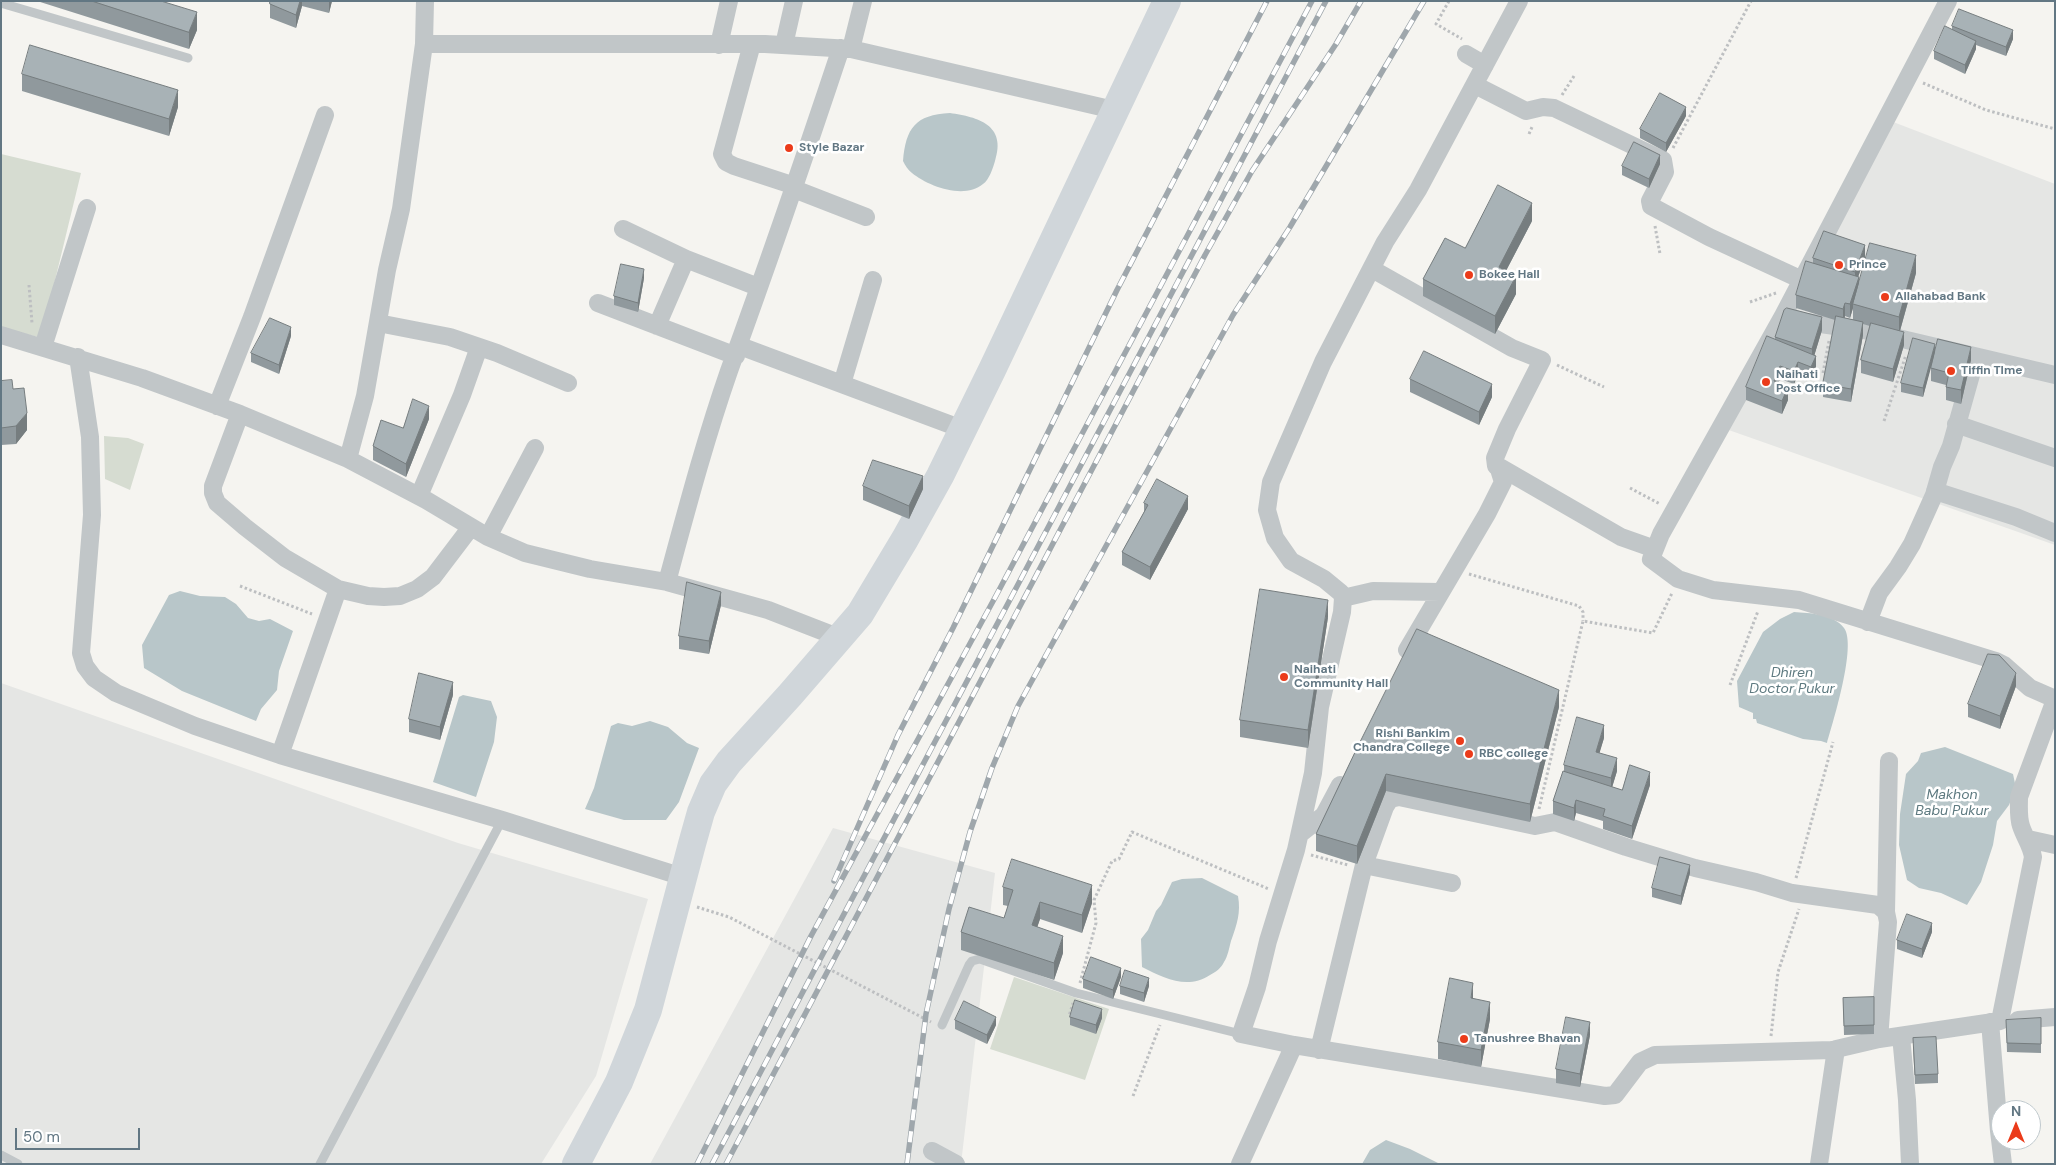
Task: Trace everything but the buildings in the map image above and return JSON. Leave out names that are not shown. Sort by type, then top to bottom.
[{"type":"main road","points":[[576,1164],[619,1082],[648,1010],[701,812],[713,784],[728,762],[860,614],[905,539],[940,476],[1167,1]]},
{"type":"street","points":[[348,459],[365,396],[387,270],[401,209],[424,44],[425,1]]},
{"type":"street","points":[[719,45],[729,1]]},
{"type":"street","points":[[784,45],[794,1]]},
{"type":"street","points":[[667,582],[700,466],[758,287],[778,239],[794,188],[863,1]]},
{"type":"street","points":[[1519,1],[1418,190],[1385,242],[1323,362],[1271,482],[1268,510],[1275,538],[1291,561],[1324,579],[1341,593],[1343,598],[1342,612],[1320,707],[1314,773],[1298,842],[1268,941],[1257,987],[1241,1034],[1294,1046],[1605,1096],[1615,1094],[1640,1062],[1655,1055],[1836,1049],[1879,1039],[1995,1022],[2055,1017]]},
{"type":"street","points":[[1948,1],[1783,316],[1673,512],[1651,559],[1678,579],[1713,590],[1799,600],[1996,661],[2004,665],[2030,688],[2055,699],[2019,797],[2018,812],[2021,827],[2028,839],[2032,857],[1995,1022],[1999,1131],[2003,1164]]},
{"type":"street","points":[[424,44],[752,44],[846,49],[1114,110]]},
{"type":"street","points":[[752,44],[722,154],[726,162],[866,217]]},
{"type":"street","points":[[1466,54],[1485,65]]},
{"type":"street","points":[[1475,85],[1526,111],[1543,106],[1554,108],[1663,160],[1664,172],[1650,201],[1651,206],[1709,237],[1802,280]]},
{"type":"street","points":[[217,406],[255,308],[325,115]]},
{"type":"street","points":[[38,345],[87,208]]},
{"type":"street","points":[[623,229],[686,259],[758,287]]},
{"type":"street","points":[[657,326],[686,259]]},
{"type":"street","points":[[1372,269],[1512,348],[1548,362],[1508,429],[1495,458],[1496,466],[1498,466],[1503,482],[1400,664]]},
{"type":"street","points":[[842,384],[873,280]]},
{"type":"street","points":[[598,303],[657,326],[842,384],[962,429]]},
{"type":"street","points":[[1783,316],[1911,341],[2055,375]]},
{"type":"street","points":[[378,323],[434,333],[479,347],[568,382]]},
{"type":"street","points":[[1,335],[78,357],[240,414],[348,459],[419,496],[488,537],[526,552],[557,561],[667,582],[768,610],[840,638]]},
{"type":"street","points":[[419,496],[462,395],[479,347]]},
{"type":"street","points":[[78,357],[90,438],[92,481],[92,515],[81,653],[85,666],[94,678],[116,693],[195,726],[280,755],[502,820],[680,889]]},
{"type":"street","points":[[1868,622],[1879,592],[1912,544],[1935,491],[1951,446],[1976,357]]},
{"type":"street","points":[[240,414],[213,486],[213,493],[217,503],[285,558],[338,589],[384,598],[400,596],[417,589],[433,577],[471,527]]},
{"type":"street","points":[[1956,424],[2055,458]]},
{"type":"street","points":[[488,537],[535,448]]},
{"type":"street","points":[[1498,466],[1621,537],[1655,549]]},
{"type":"street","points":[[1935,491],[2016,517],[2055,533]]},
{"type":"street","points":[[280,755],[338,589]]},
{"type":"street","points":[[1343,598],[1372,591],[1440,592]]},
{"type":"street","points":[[1879,1039],[1888,922],[1886,912],[1889,761]]},
{"type":"street","points":[[1298,842],[1324,815],[1349,766]]},
{"type":"street","points":[[1319,1050],[1363,867],[1385,807],[1390,799],[1399,798],[1535,826],[1555,822],[1626,847],[1686,865],[1798,894],[1878,904],[1886,912]]},
{"type":"street","points":[[2028,839],[2055,846]]},
{"type":"street","points":[[1363,867],[1452,884]]},
{"type":"street","points":[[1902,1036],[1910,1164]]},
{"type":"street","points":[[1240,1164],[1294,1046]]},
{"type":"street","points":[[1819,1164],[1836,1049]]},
{"type":"street","points":[[932,1151],[956,1164]]},
{"type":"lane","points":[[1,2],[188,58]]},
{"type":"lane","points":[[320,1164],[502,820]]},
{"type":"lane","points":[[942,1026],[969,965],[976,960],[980,960],[1076,993],[1241,1034]]},
{"type":"lane","points":[[1,1155],[18,1164]]},
{"type":"path","points":[[1449,1],[1436,24],[1471,43],[1466,54]]},
{"type":"path","points":[[1664,166],[1752,1]]},
{"type":"path","points":[[1909,75],[1986,110],[2055,129]]},
{"type":"path","points":[[1651,206],[1660,254]]},
{"type":"path","points":[[29,285],[38,345]]},
{"type":"path","points":[[1823,373],[1832,326]]},
{"type":"path","points":[[1884,421],[1911,341]]},
{"type":"path","points":[[1548,362],[1604,387]]},
{"type":"path","points":[[1630,488],[1673,512]]},
{"type":"path","points":[[1454,570],[1579,606],[1583,612],[1583,620],[1535,826]]},
{"type":"path","points":[[1583,620],[1653,633],[1678,579]]},
{"type":"path","points":[[240,586],[327,619]]},
{"type":"path","points":[[1730,685],[1763,596]]},
{"type":"path","points":[[1769,1052],[1778,972],[1833,742]]},
{"type":"path","points":[[1076,993],[1096,923],[1094,900],[1112,861],[1119,859],[1132,832],[1283,895]]},
{"type":"path","points":[[1298,842],[1363,867]]},
{"type":"path","points":[[680,889],[728,917],[926,1020]]},
{"type":"path","points":[[1133,1096],[1163,1015]]},
{"type":"shaded area","points":[[1888,120],[2055,184],[2055,545],[1723,428]]},
{"type":"shaded area","points":[[1,154],[81,173],[41,338],[1,327]]},
{"type":"shaded area","points":[[104,436],[128,438],[144,444],[130,490],[105,479]]},
{"type":"shaded area","points":[[1,683],[458,843],[648,899],[596,1076],[541,1164],[1,1164]]},
{"type":"shaded area","points":[[833,828],[995,873],[961,1164],[650,1164]]},
{"type":"shaded area","points":[[1014,977],[1109,1009],[1085,1080],[990,1049]]},
{"type":"water","points":[[950,113],[980,120],[988,125],[997,139],[998,149],[990,174],[983,184],[975,189],[956,191],[936,186],[912,173],[903,161],[907,140],[914,125],[928,117]]},
{"type":"water","points":[[180,591],[200,596],[225,597],[236,604],[248,618],[259,621],[270,619],[293,631],[279,671],[277,690],[261,709],[256,721],[182,691],[144,668],[142,645],[169,595]]},
{"type":"water","name":"Dhiren Doctor Pukur","points":[[1794,612],[1828,617],[1840,623],[1847,637],[1848,650],[1843,684],[1827,743],[1803,739],[1757,723],[1756,719],[1753,719],[1753,713],[1739,707],[1737,681],[1763,632],[1780,619]]},
{"type":"water","points":[[463,695],[491,701],[497,717],[494,742],[476,797],[433,782],[459,697]]},
{"type":"water","points":[[650,721],[668,727],[687,743],[699,748],[679,802],[666,820],[624,820],[585,809],[594,788],[611,726],[618,723],[632,726]]},
{"type":"water","name":"Makhon Babu Pukur","points":[[1945,747],[2013,774],[2016,788],[2009,805],[1997,821],[1993,845],[1981,882],[1967,905],[1941,893],[1919,888],[1907,880],[1899,845],[1900,814],[1906,774],[1918,761],[1921,753]]},
{"type":"water","points":[[1202,878],[1238,896],[1238,919],[1223,964],[1216,971],[1193,982],[1176,981],[1142,967],[1141,939],[1148,930],[1172,882],[1182,879]]},
{"type":"water","points":[[1386,1140],[1410,1149],[1440,1164],[1362,1164],[1370,1150]]},
{"type":"railway","points":[[834,881],[898,735],[953,628],[1117,290],[1267,1]]},
{"type":"railway","points":[[697,1164],[811,936],[998,592],[1312,1]]},
{"type":"railway","points":[[712,1164],[1326,1]]},
{"type":"railway","points":[[726,1164],[1205,255],[1252,171],[1336,44],[1361,1]]},
{"type":"railway","points":[[907,1164],[926,1014],[949,909],[970,832],[992,768],[1018,706],[1233,315],[1290,227],[1424,1]]},
{"type":"place","name":"Style Bazar","points":[[789,148]]},
{"type":"place","name":"Prince","points":[[1839,265]]},
{"type":"place","name":"Bokee Hall","points":[[1469,275]]},
{"type":"place","name":"Allahabad Bank","points":[[1885,297]]},
{"type":"place","name":"Tiffin TIme","points":[[1951,371]]},
{"type":"place","name":"Naihati Post Office","points":[[1766,382]]},
{"type":"place","name":"Naihati Community Hall","points":[[1284,677]]},
{"type":"place","name":"Rishi Bankim Chandra College","points":[[1460,741]]},
{"type":"place","name":"RBC college","points":[[1469,754]]},
{"type":"place","name":"Tanushree Bhavan","points":[[1464,1039]]}]
